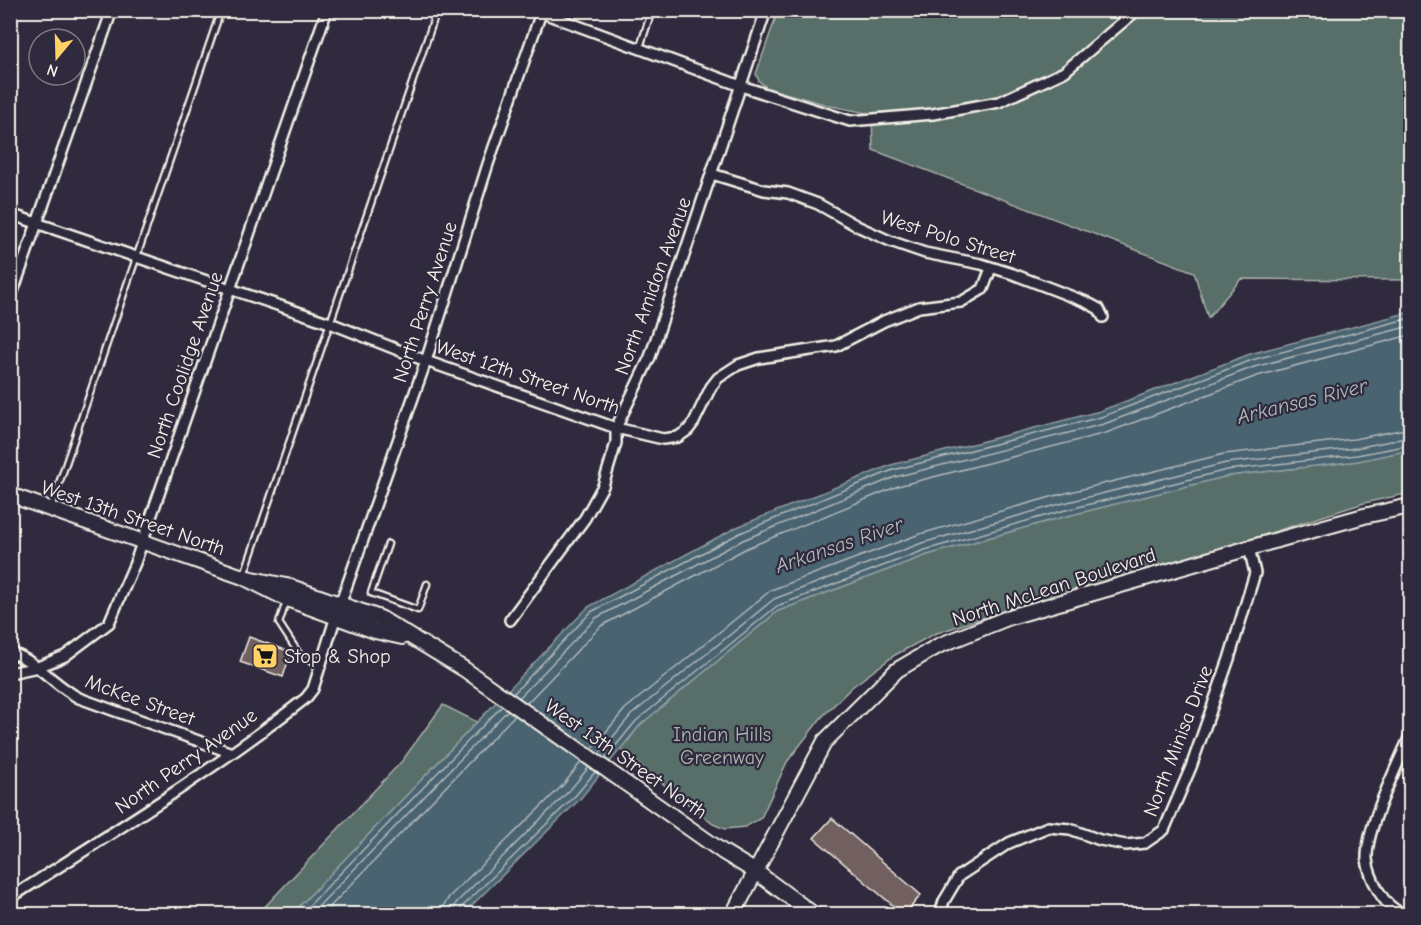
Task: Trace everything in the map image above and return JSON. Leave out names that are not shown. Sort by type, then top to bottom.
[{"type":"street","points":[[10,300],[112,10]]},
{"type":"street","name":"North Coolidge Avenue","points":[[10,673],[38,667],[66,656],[109,624],[141,542],[231,289],[327,10]]},
{"type":"street","name":"North Amidon Avenue","points":[[510,620],[585,518],[603,486],[613,457],[616,428],[650,357],[766,10]]},
{"type":"street","points":[[540,11],[741,86],[850,121],[933,114],[999,102],[1064,72],[1137,10]]},
{"type":"street","name":"North Perry Avenue","points":[[10,898],[232,753],[306,698],[313,688],[338,610],[426,361],[540,11]]},
{"type":"street","name":"West Polo Street","points":[[712,174],[764,190],[788,193],[818,204],[890,242],[925,253],[1013,274],[1086,302],[1100,309],[1103,317]]},
{"type":"street","name":"West 12th Street North","points":[[10,214],[330,323],[426,361],[616,428],[663,439],[678,438],[688,430],[718,378],[738,364],[759,358],[836,346],[884,321],[919,307],[961,302],[983,289],[991,268]]},
{"type":"street","name":"West 13th Street North","points":[[10,495],[243,577],[291,587],[375,631],[413,639],[464,669],[688,827],[756,872],[813,915]]},
{"type":"street","name":"North McLean Boulevard","points":[[733,915],[825,741],[897,670],[938,645],[1010,617],[1364,516],[1410,506]]},
{"type":"street","name":"North Minisa Drive","points":[[940,915],[944,901],[958,876],[1009,843],[1048,827],[1070,829],[1100,840],[1126,845],[1145,843],[1164,830],[1191,767],[1256,573],[1249,548]]},
{"type":"street","name":"West 13th Street North","points":[[243,577],[287,599],[338,610]]},
{"type":"street","name":"McKee Street","points":[[10,652],[26,657],[69,693],[79,698],[232,753]]},
{"type":"street","points":[[1404,915],[1396,912],[1383,898],[1373,880],[1367,860],[1371,831],[1410,736]]},
{"type":"lane","points":[[50,509],[221,10]]},
{"type":"lane","points":[[243,577],[437,10]]},
{"type":"lane","points":[[640,47],[652,10]]},
{"type":"lane","points":[[388,544],[371,593],[418,610],[427,584]]},
{"type":"lane","points":[[287,599],[279,622],[301,657],[321,664]]},
{"type":"green space","points":[[778,11],[1410,11],[1410,280],[1241,279],[1208,318],[1194,272],[873,150],[872,114],[831,106],[767,88],[759,81],[756,74]]},
{"type":"green space","name":"Indian Hills Greenway","points":[[1410,450],[1410,493],[1364,503],[1264,535],[1013,608],[934,634],[895,655],[852,687],[821,718],[787,762],[761,818],[745,827],[725,829],[713,824],[621,750],[640,725],[778,611],[927,555],[1063,517],[1228,476],[1358,461]]},
{"type":"green space","points":[[443,705],[477,722],[292,914],[258,914],[402,761]]},
{"type":"water","name":"Arkansas River","points":[[1410,312],[1410,450],[1358,461],[1228,476],[1063,517],[927,555],[778,611],[640,725],[580,799],[463,914],[292,914],[588,607],[737,527],[891,465],[1100,411],[1250,354]]},
{"type":"building","points":[[249,637],[291,652],[283,677],[240,662]]},
{"type":"building","points":[[832,818],[921,895],[904,915],[814,838]]},
{"type":"place","name":"Stop & Shop","points":[[265,656]]}]
